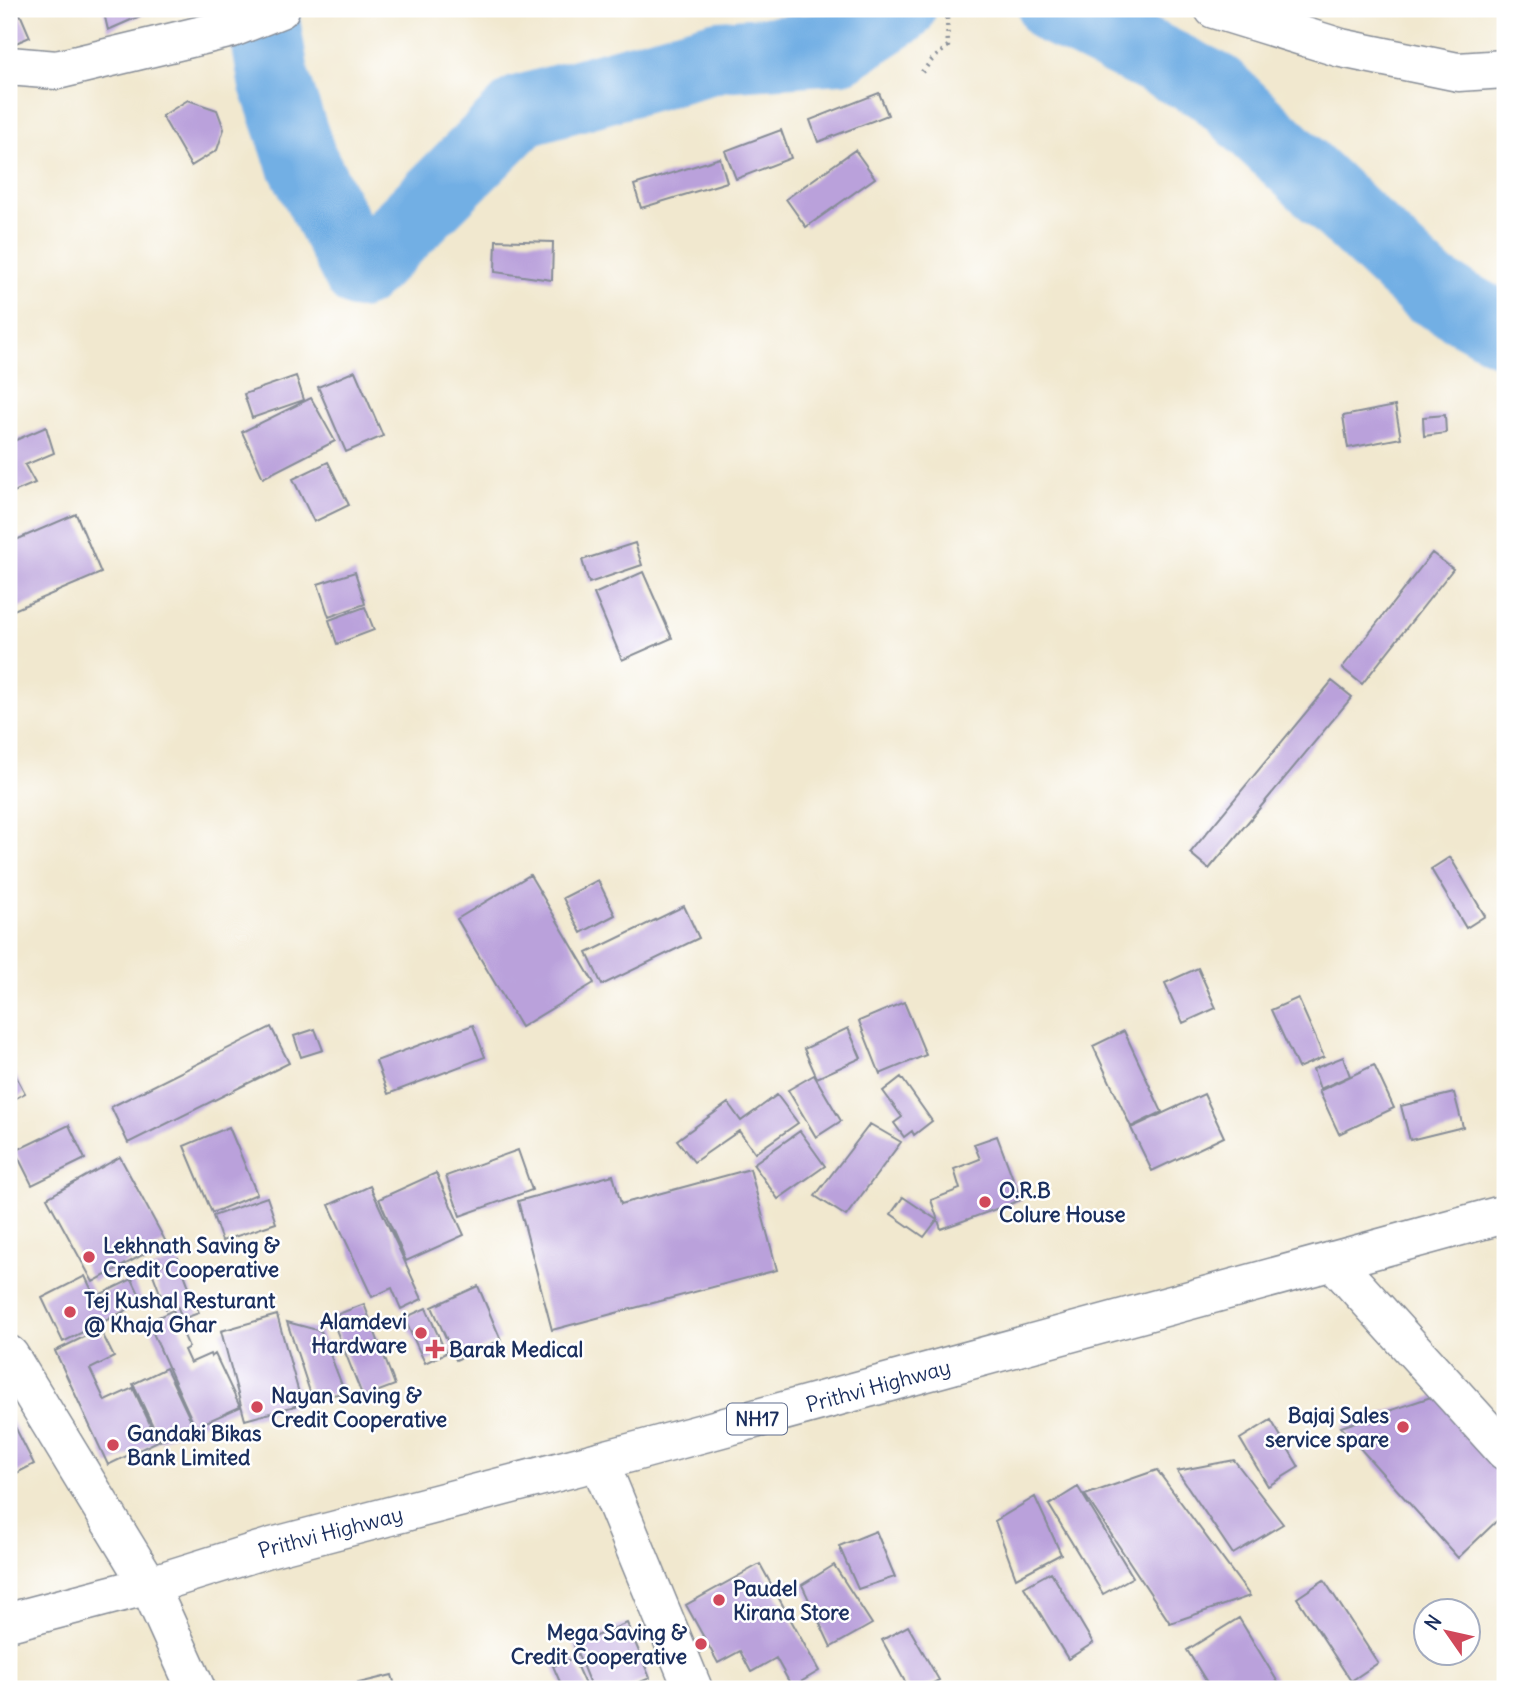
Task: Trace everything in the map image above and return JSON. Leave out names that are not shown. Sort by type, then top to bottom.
[{"type":"main road","points":[[9,66],[57,70],[232,28],[280,9]]},
{"type":"main road","points":[[1214,9],[1341,48],[1458,72],[1505,68]]},
{"type":"main road","name":"Prithvi Highway","points":[[9,1622],[149,1585],[272,1547],[599,1461],[1505,1214]]},
{"type":"main road","points":[[1333,1261],[1505,1451]]},
{"type":"main road","points":[[9,1355],[149,1585],[196,1689]]},
{"type":"main road","points":[[599,1461],[692,1689]]},
{"type":"path","points":[[922,72],[948,46],[946,12]]},
{"type":"building","points":[[9,9],[18,9],[30,37],[9,46]]},
{"type":"building","points":[[103,9],[156,9],[108,30]]},
{"type":"building","points":[[879,93],[888,115],[818,142],[810,120]]},
{"type":"building","points":[[188,100],[217,110],[224,129],[217,150],[191,166],[162,116]]},
{"type":"building","points":[[781,130],[791,158],[736,179],[725,151]]},
{"type":"building","points":[[855,150],[875,178],[806,227],[786,199]]},
{"type":"building","points":[[720,158],[727,182],[641,208],[634,185]]},
{"type":"building","points":[[496,240],[553,242],[552,280],[495,272]]},
{"type":"building","points":[[355,371],[383,436],[346,452],[318,387]]},
{"type":"building","points":[[296,376],[304,400],[252,418],[244,394]]},
{"type":"building","points":[[311,398],[335,441],[263,478],[242,432]]},
{"type":"building","points":[[1395,406],[1401,438],[1348,448],[1343,416]]},
{"type":"building","points":[[1445,415],[1446,433],[1424,436],[1423,417]]},
{"type":"building","points":[[46,427],[54,453],[25,465],[35,483],[9,494],[9,443]]},
{"type":"building","points":[[328,462],[349,505],[314,522],[293,479]]},
{"type":"building","points":[[76,514],[101,573],[9,612],[9,543]]},
{"type":"building","points":[[635,543],[642,565],[589,583],[582,560]]},
{"type":"building","points":[[1432,553],[1453,569],[1362,684],[1342,668]]},
{"type":"building","points":[[355,572],[365,604],[329,617],[318,584]]},
{"type":"building","points":[[643,572],[672,638],[622,660],[594,594]]},
{"type":"building","points":[[365,607],[374,630],[337,644],[329,620]]},
{"type":"building","points":[[1332,681],[1352,697],[1209,869],[1190,853]]},
{"type":"building","points":[[1450,857],[1485,916],[1466,928],[1431,869]]},
{"type":"building","points":[[530,875],[594,983],[521,1027],[457,919]]},
{"type":"building","points":[[598,880],[615,915],[581,933],[563,898]]},
{"type":"building","points":[[684,906],[699,938],[602,985],[587,953]]},
{"type":"building","points":[[1198,968],[1216,1008],[1183,1023],[1165,983]]},
{"type":"building","points":[[1298,998],[1324,1057],[1298,1068],[1271,1010]]},
{"type":"building","points":[[904,1002],[926,1055],[880,1074],[859,1021]]},
{"type":"building","points":[[473,1025],[485,1057],[388,1094],[376,1061]]},
{"type":"building","points":[[271,1027],[289,1063],[128,1143],[111,1107]]},
{"type":"building","points":[[848,1028],[861,1058],[817,1078],[804,1049]]},
{"type":"building","points":[[315,1029],[323,1050],[301,1057],[294,1036]]},
{"type":"building","points":[[1124,1031],[1162,1112],[1131,1127],[1093,1046]]},
{"type":"building","points":[[1343,1057],[1350,1076],[1320,1089],[1313,1069]]},
{"type":"building","points":[[9,1063],[25,1093],[9,1102]]},
{"type":"building","points":[[1374,1065],[1394,1108],[1339,1134],[1319,1091]]},
{"type":"building","points":[[814,1075],[841,1121],[816,1137],[788,1090]]},
{"type":"building","points":[[901,1077],[932,1121],[914,1135],[912,1131],[904,1137],[894,1123],[902,1117],[883,1091]]},
{"type":"building","points":[[1454,1093],[1463,1127],[1410,1140],[1401,1106]]},
{"type":"building","points":[[1204,1094],[1224,1137],[1152,1171],[1131,1128]]},
{"type":"building","points":[[777,1095],[798,1123],[755,1153],[739,1131],[694,1162],[677,1140],[728,1103],[741,1121]]},
{"type":"building","points":[[870,1124],[901,1142],[846,1216],[815,1196]]},
{"type":"building","points":[[69,1125],[85,1159],[32,1185],[15,1151]]},
{"type":"building","points":[[229,1127],[257,1194],[212,1213],[184,1146]]},
{"type":"building","points":[[800,1131],[825,1166],[778,1199],[753,1164]]},
{"type":"building","points":[[997,1136],[1021,1200],[941,1229],[931,1200],[960,1189],[954,1169],[980,1159],[974,1144]]},
{"type":"building","points":[[518,1150],[532,1190],[460,1216],[446,1176]]},
{"type":"building","points":[[120,1157],[166,1242],[93,1282],[47,1198]]},
{"type":"building","points":[[750,1169],[777,1270],[552,1330],[518,1201],[613,1175],[621,1204]]},
{"type":"building","points":[[436,1173],[464,1235],[406,1261],[379,1199]]},
{"type":"building","points":[[370,1186],[422,1299],[401,1309],[392,1288],[372,1297],[329,1205]]},
{"type":"building","points":[[267,1197],[276,1223],[222,1241],[213,1216]]},
{"type":"building","points":[[903,1197],[937,1220],[924,1237],[891,1214]]},
{"type":"building","points":[[178,1258],[199,1313],[182,1319],[177,1305],[166,1309],[151,1269]]},
{"type":"building","points":[[85,1276],[95,1297],[132,1279],[143,1302],[63,1342],[42,1298]]},
{"type":"building","points":[[478,1286],[501,1340],[456,1360],[432,1307]]},
{"type":"building","points":[[364,1304],[395,1385],[363,1397],[331,1317]]},
{"type":"building","points":[[426,1308],[446,1353],[425,1363],[404,1318]]},
{"type":"building","points":[[173,1310],[189,1347],[184,1350],[190,1363],[215,1354],[240,1407],[195,1427],[148,1322]]},
{"type":"building","points":[[277,1315],[302,1404],[245,1420],[221,1331]]},
{"type":"building","points":[[287,1322],[321,1331],[345,1393],[312,1398]]},
{"type":"building","points":[[100,1329],[114,1357],[90,1369],[105,1401],[133,1388],[158,1441],[108,1465],[55,1351]]},
{"type":"building","points":[[166,1368],[193,1425],[160,1441],[133,1384]]},
{"type":"building","points":[[1449,1391],[1505,1452],[1505,1513],[1458,1558],[1341,1427]]},
{"type":"building","points":[[9,1415],[34,1464],[9,1477]]},
{"type":"building","points":[[1271,1420],[1299,1467],[1268,1486],[1240,1439]]},
{"type":"building","points":[[1234,1460],[1283,1524],[1233,1554],[1177,1471]]},
{"type":"building","points":[[1157,1470],[1250,1596],[1170,1623],[1085,1495]]},
{"type":"building","points":[[1078,1487],[1133,1577],[1103,1594],[1049,1505]]},
{"type":"building","points":[[1035,1497],[1061,1554],[1016,1578],[995,1521]]},
{"type":"building","points":[[876,1531],[895,1577],[858,1589],[839,1546]]},
{"type":"building","points":[[760,1564],[819,1671],[792,1687],[776,1658],[751,1672],[740,1651],[718,1663],[686,1605]]},
{"type":"building","points":[[834,1565],[872,1624],[831,1647],[802,1585]]},
{"type":"building","points":[[1051,1572],[1093,1643],[1068,1659],[1024,1587]]},
{"type":"building","points":[[1324,1580],[1378,1663],[1351,1681],[1297,1598]]},
{"type":"building","points":[[1239,1618],[1282,1689],[1211,1689],[1187,1650]]},
{"type":"building","points":[[627,1623],[650,1678],[628,1687],[629,1689],[592,1689],[574,1645]]},
{"type":"building","points":[[908,1626],[939,1680],[922,1689],[909,1689],[882,1640]]},
{"type":"building","points":[[573,1658],[587,1689],[563,1689],[553,1666]]},
{"type":"building","points":[[392,1675],[396,1689],[338,1689],[338,1688]]},
{"type":"waterway","points":[[262,9],[274,80],[301,159],[359,273],[521,111],[719,56],[840,48],[900,9]]},
{"type":"waterway","points":[[1054,9],[1215,88],[1427,288],[1505,331]]},
{"type":"place","name":"O.R.B Colure House","points":[[985,1202]]},
{"type":"place","name":"Lekhnath Saving & Credit Cooperative","points":[[89,1257]]},
{"type":"place","name":"Tej Kushal Resturant @ Khaja Ghar","points":[[70,1312]]},
{"type":"place","name":"Alamdevi Hardware","points":[[421,1333]]},
{"type":"place","name":"Barak Medical","points":[[435,1349]]},
{"type":"place","name":"Nayan Saving & Credit Cooperative","points":[[257,1407]]},
{"type":"place","name":"Bajaj Sales service spare","points":[[1403,1427]]},
{"type":"place","name":"Gandaki Bikas Bank Limited","points":[[113,1445]]},
{"type":"place","name":"Paudel Kirana Store","points":[[719,1600]]},
{"type":"place","name":"Mega Saving & Credit Cooperative","points":[[701,1644]]}]
